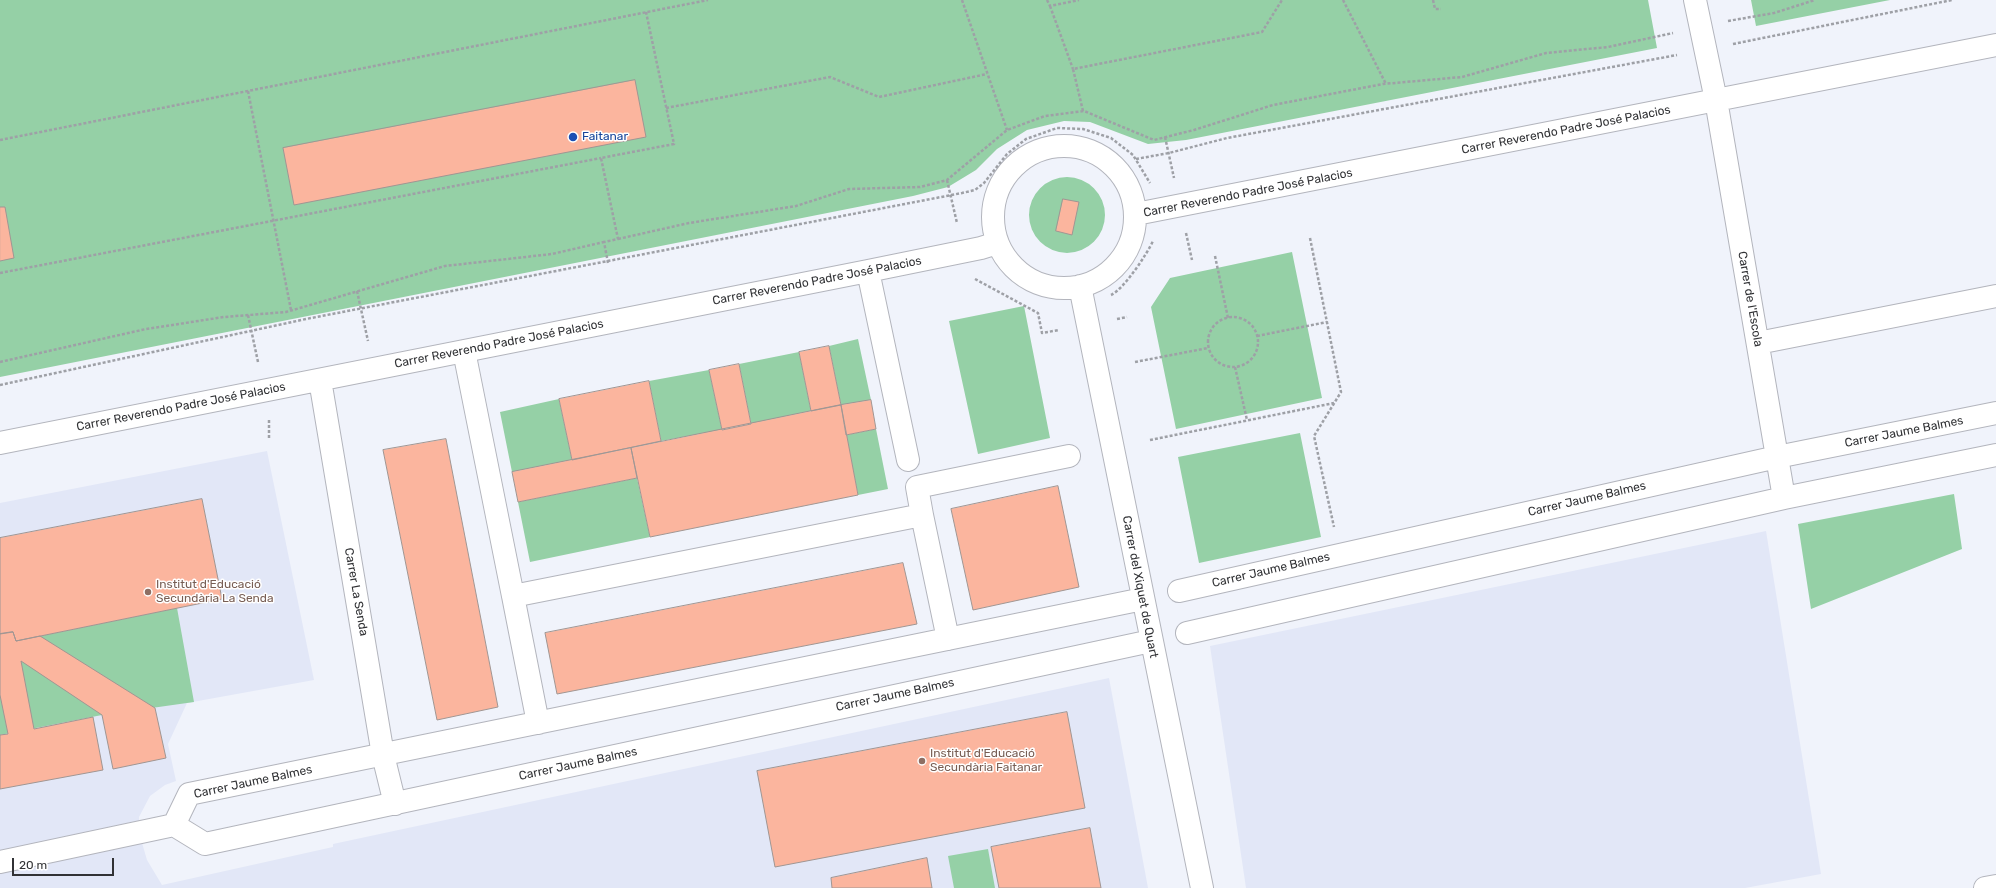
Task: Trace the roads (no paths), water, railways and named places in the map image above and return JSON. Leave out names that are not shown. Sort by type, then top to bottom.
[{"type":"street","name":"Carrer de l'Escola","points":[[1695,0],[1716,100],[1784,498]]},
{"type":"street","name":"Carrer Reverendo Padre José Palacios","points":[[1136,214],[1996,45]]},
{"type":"street","points":[[1075,145],[1098,153],[1118,168],[1131,190],[1136,214],[1134,234],[1126,252],[1114,268],[1098,280],[1083,306],[1059,288],[1040,284],[1022,275],[1007,260],[997,243],[992,218],[996,194],[1008,172],[1027,155],[1050,146],[1075,145]]},
{"type":"street","name":"Carrer Reverendo Padre José Palacios","points":[[0,443],[868,271],[997,243]]},
{"type":"street","points":[[868,271],[908,460]]},
{"type":"street","points":[[1758,342],[1996,296]]},
{"type":"street","name":"Carrer del Xiquet de Quart","points":[[1083,306],[1202,888]]},
{"type":"street","points":[[464,351],[538,723]]},
{"type":"street","name":"Carrer La Senda","points":[[320,380],[383,755],[395,804]]},
{"type":"street","name":"Carrer Jaume Balmes","points":[[1179,591],[1777,457],[1996,413]]},
{"type":"street","points":[[1187,633],[1784,498],[1996,455]]},
{"type":"street","points":[[948,639],[917,487],[1069,456]]},
{"type":"street","points":[[513,596],[922,515]]},
{"type":"street","name":"Carrer Jaume Balmes","points":[[1143,599],[190,794],[174,825],[205,844],[1151,641]]},
{"type":"street","points":[[0,862],[174,825]]},
{"type":"street","points":[[1985,888],[1996,886]]},
{"type":"place","name":"Faitanar","points":[[573,137]]},
{"type":"place","name":"Institut d'Educació Secundària La Senda","points":[[148,592]]},
{"type":"place","name":"Institut d'Educació Secundària Faitanar","points":[[922,761]]}]
